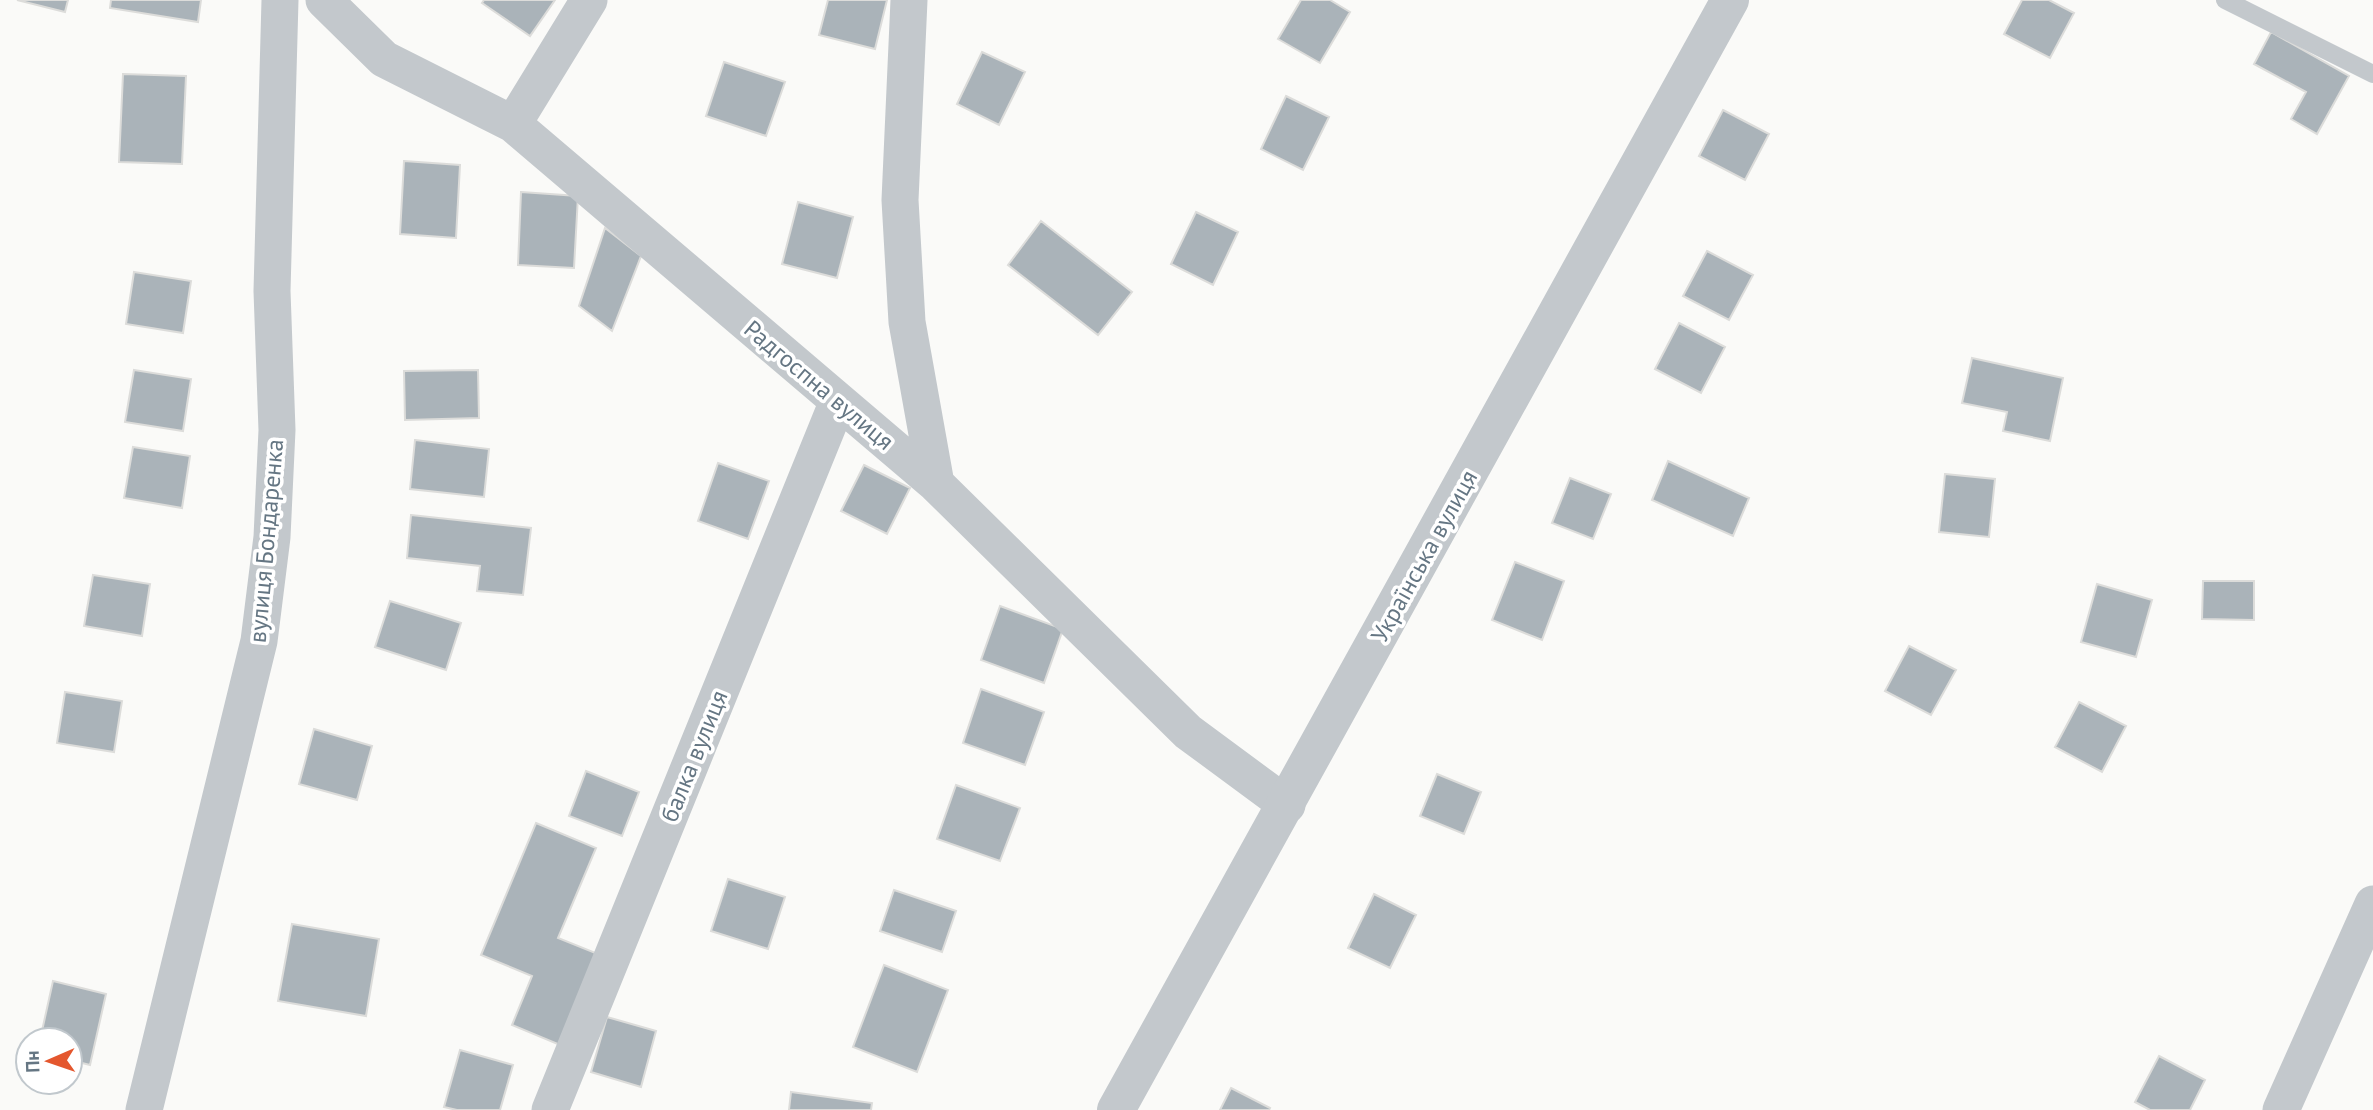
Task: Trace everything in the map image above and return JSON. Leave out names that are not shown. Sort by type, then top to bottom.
[{"type":"street","name":"вулиця Бондаренка","points":[[144,1110],[259,641],[267,576],[277,430],[272,291],[280,0]]},
{"type":"street","name":"Радгоспна вулиця","points":[[324,0],[384,59],[513,124],[936,484],[1188,732],[1287,805]]},
{"type":"street","points":[[513,124],[589,0]]},
{"type":"street","points":[[909,0],[900,200],[907,323],[936,484]]},
{"type":"street","name":"Українська вулиця","points":[[1116,1110],[1730,0]]},
{"type":"street","name":"балка вулиця","points":[[550,1110],[838,401]]},
{"type":"street","points":[[2281,1110],[2373,904]]},
{"type":"lane","points":[[2230,1],[2373,74]]},
{"type":"building","points":[[17,0],[68,0],[65,12]]},
{"type":"building","points":[[111,0],[201,0],[198,22],[110,8]]},
{"type":"building","points":[[484,0],[555,0],[530,36],[482,3]]},
{"type":"building","points":[[828,0],[887,0],[875,49],[819,35]]},
{"type":"building","points":[[1301,0],[1330,0],[1350,12],[1320,63],[1278,39]]},
{"type":"building","points":[[2022,0],[2049,0],[2074,13],[2050,58],[2004,34]]},
{"type":"building","points":[[2271,32],[2349,76],[2317,134],[2291,119],[2306,92],[2254,64]]},
{"type":"building","points":[[982,52],[1025,72],[999,125],[957,104]]},
{"type":"building","points":[[724,62],[785,82],[766,136],[706,116]]},
{"type":"building","points":[[123,74],[186,76],[182,164],[119,162]]},
{"type":"building","points":[[1286,96],[1329,117],[1303,170],[1261,149]]},
{"type":"building","points":[[1723,110],[1769,134],[1745,180],[1699,156]]},
{"type":"building","points":[[404,161],[460,165],[456,238],[400,234]]},
{"type":"building","points":[[521,192],[578,196],[574,268],[518,265]]},
{"type":"building","points":[[798,202],[853,217],[837,278],[782,264]]},
{"type":"building","points":[[1196,212],[1238,232],[1213,285],[1171,264]]},
{"type":"building","points":[[1041,221],[1132,292],[1098,335],[1008,265]]},
{"type":"building","points":[[605,228],[641,256],[612,331],[579,306]]},
{"type":"building","points":[[1707,251],[1753,275],[1729,320],[1683,296]]},
{"type":"building","points":[[134,272],[191,281],[183,333],[126,324]]},
{"type":"building","points":[[1679,323],[1725,347],[1701,393],[1655,369]]},
{"type":"building","points":[[1972,358],[2063,378],[2050,441],[2003,431],[2007,412],[1962,403]]},
{"type":"building","points":[[134,370],[191,379],[183,431],[125,422]]},
{"type":"building","points":[[478,370],[479,418],[405,420],[404,371]]},
{"type":"building","points":[[415,440],[489,449],[484,497],[410,489]]},
{"type":"building","points":[[133,447],[190,456],[182,508],[124,498]]},
{"type":"building","points":[[1668,461],[1749,498],[1733,536],[1652,500]]},
{"type":"building","points":[[718,463],[769,481],[748,539],[698,521]]},
{"type":"building","points":[[864,465],[910,488],[887,534],[841,511]]},
{"type":"building","points":[[1945,474],[1995,479],[1989,537],[1939,532]]},
{"type":"building","points":[[1570,478],[1611,494],[1593,539],[1552,523]]},
{"type":"building","points":[[411,515],[531,528],[523,595],[477,591],[480,566],[407,558]]},
{"type":"building","points":[[1515,562],[1564,581],[1542,640],[1492,620]]},
{"type":"building","points":[[93,575],[150,584],[142,636],[84,626]]},
{"type":"building","points":[[2203,581],[2254,581],[2254,620],[2202,619]]},
{"type":"building","points":[[2097,584],[2152,600],[2136,657],[2081,642]]},
{"type":"building","points":[[390,601],[461,623],[446,670],[375,647]]},
{"type":"building","points":[[1000,606],[1063,629],[1044,683],[981,660]]},
{"type":"building","points":[[1909,646],[1956,670],[1931,715],[1885,691]]},
{"type":"building","points":[[981,689],[1044,712],[1025,765],[963,743]]},
{"type":"building","points":[[65,692],[122,701],[114,752],[57,743]]},
{"type":"building","points":[[2079,702],[2126,726],[2102,772],[2055,747]]},
{"type":"building","points":[[314,729],[372,746],[357,800],[299,784]]},
{"type":"building","points":[[586,771],[639,792],[622,836],[569,816]]},
{"type":"building","points":[[1437,774],[1481,792],[1464,834],[1420,816]]},
{"type":"building","points":[[956,785],[1020,808],[1000,861],[937,839]]},
{"type":"building","points":[[536,823],[596,848],[558,938],[598,954],[560,1045],[512,1025],[532,976],[481,955]]},
{"type":"building","points":[[728,879],[785,897],[768,949],[711,931]]},
{"type":"building","points":[[894,890],[956,911],[942,952],[880,931]]},
{"type":"building","points":[[1374,894],[1416,915],[1390,968],[1348,948]]},
{"type":"building","points":[[292,924],[379,939],[366,1016],[278,1001]]},
{"type":"building","points":[[884,965],[948,990],[917,1072],[853,1047]]},
{"type":"building","points":[[53,981],[106,994],[90,1065],[84,1064],[84,1026],[43,1026]]},
{"type":"building","points":[[607,1017],[656,1031],[641,1087],[591,1072]]},
{"type":"building","points":[[460,1050],[513,1065],[500,1110],[457,1110],[444,1107]]},
{"type":"building","points":[[2159,1056],[2205,1080],[2190,1110],[2150,1110],[2135,1102]]},
{"type":"building","points":[[1231,1088],[1270,1108],[1269,1110],[1220,1110]]},
{"type":"building","points":[[791,1092],[872,1103],[871,1110],[789,1110]]}]
